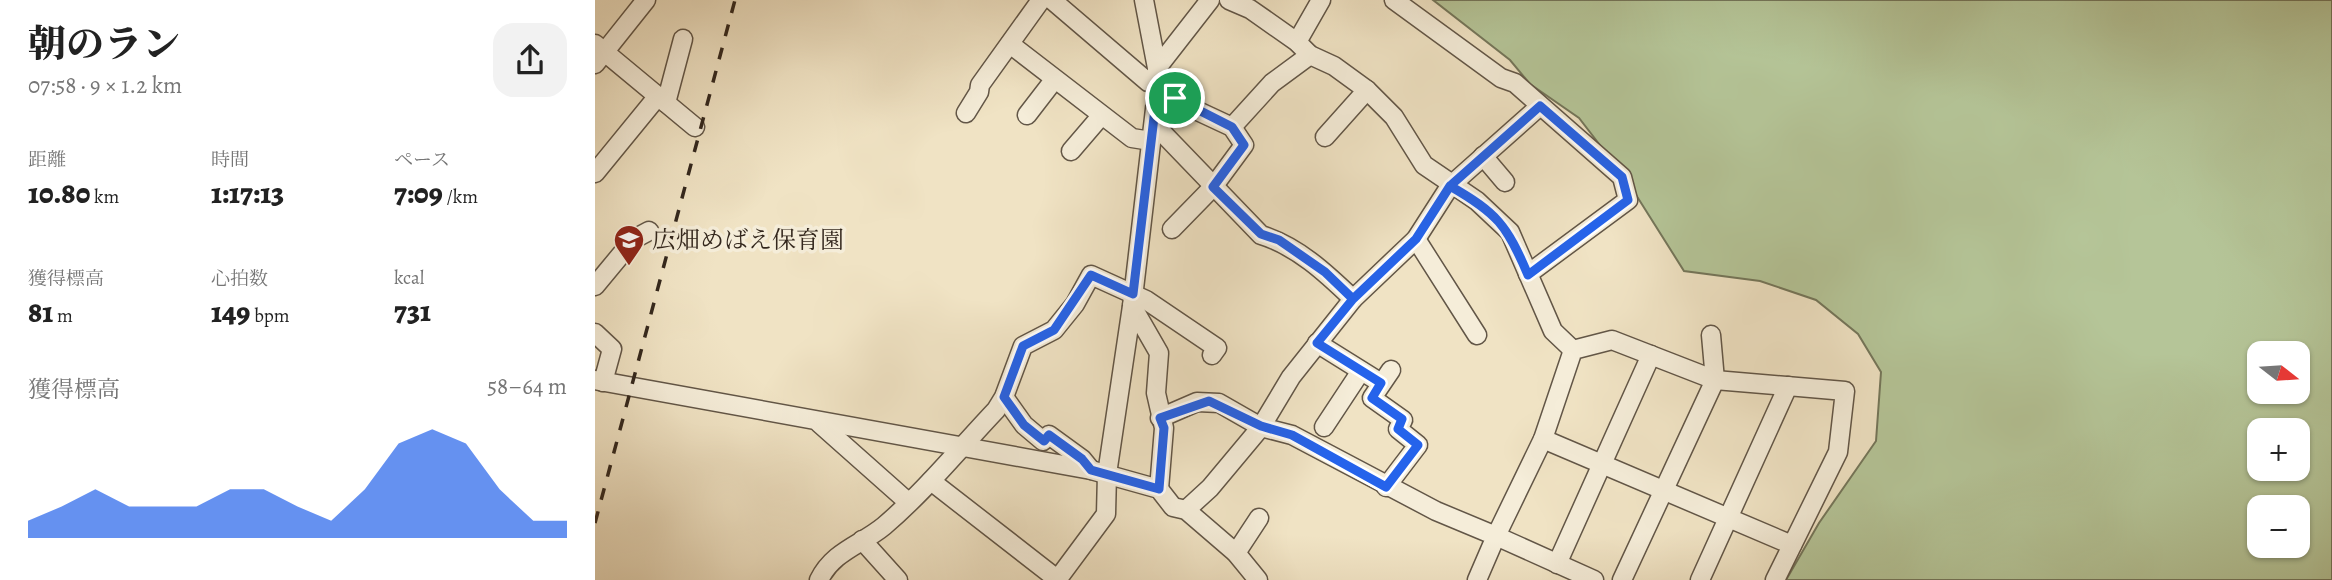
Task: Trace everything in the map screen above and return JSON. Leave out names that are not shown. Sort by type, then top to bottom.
[{"type":"street","points":[[646,0],[598,53],[695,128]]},
{"type":"street","points":[[966,113],[979,92],[979,85],[1041,0]]},
{"type":"street","points":[[1052,0],[1148,82],[1157,81],[1232,127],[1244,145],[1213,187],[1172,229]]},
{"type":"street","points":[[931,481],[1057,580],[1106,514],[1099,472],[1132,300],[1157,81],[1144,0]]},
{"type":"street","points":[[1157,81],[1210,0]]},
{"type":"street","points":[[1229,0],[1253,4],[1303,48],[1367,90],[1394,117],[1424,165],[1450,186],[1477,201],[1510,232],[1553,331],[1573,350]]},
{"type":"street","points":[[1232,127],[1303,48],[1321,0]]},
{"type":"street","points":[[1394,0],[1501,78],[1515,83],[1622,177],[1628,200],[1528,275]]},
{"type":"street","points":[[595,173],[662,100],[683,39]]},
{"type":"street","points":[[1010,44],[1132,138],[1152,133]]},
{"type":"street","points":[[1027,115],[1054,80]]},
{"type":"street","points":[[1325,137],[1367,90]]},
{"type":"street","points":[[1186,510],[1210,488],[1261,426],[1291,377],[1353,299],[1416,239],[1450,186],[1540,106]]},
{"type":"street","points":[[1071,151],[1101,116]]},
{"type":"street","points":[[1152,133],[1261,234],[1279,240],[1316,265],[1353,299]]},
{"type":"street","points":[[1483,156],[1505,182]]},
{"type":"street","points":[[595,286],[634,239],[649,231]]},
{"type":"street","points":[[1416,239],[1477,334]]},
{"type":"street","points":[[819,580],[839,553],[882,528],[931,481],[1004,397],[1023,346],[1054,330],[1091,275],[1217,348],[1212,355]]},
{"type":"street","points":[[1132,300],[1159,353],[1156,393],[1164,428],[1159,489]]},
{"type":"street","points":[[595,333],[612,349],[599,381],[1099,472],[1159,489],[1173,507],[1186,510],[1236,552],[1258,580]]},
{"type":"street","points":[[1622,580],[1715,380],[1711,335]]},
{"type":"street","points":[[1573,350],[1612,340],[1715,380],[1845,391],[1838,452],[1775,580]]},
{"type":"street","points":[[1317,343],[1361,370],[1386,376],[1372,398],[1402,419],[1398,429],[1418,445],[1386,487]]},
{"type":"street","points":[[1477,580],[1543,439],[1573,350]]},
{"type":"street","points":[[1557,564],[1651,355]]},
{"type":"street","points":[[1324,427],[1361,370]]},
{"type":"street","points":[[1700,580],[1726,516],[1787,386]]},
{"type":"street","points":[[1004,397],[1024,425],[1044,441],[1049,435],[1099,472]]},
{"type":"street","points":[[1160,418],[1209,401],[1261,426],[1292,435],[1386,487],[1594,580]]},
{"type":"street","points":[[817,422],[908,502]]},
{"type":"street","points":[[1543,439],[1792,544]]},
{"type":"street","points":[[1236,552],[1259,518]]},
{"type":"street","points":[[862,540],[898,580]]},
{"type":"green space","points":[[1433,0],[2332,0],[2332,580],[1786,580],[1819,523],[1876,441],[1881,372],[1858,334],[1816,300],[1760,281],[1684,271],[1626,179],[1579,118],[1530,84],[1510,60]]},
{"type":"railway","points":[[595,523],[735,0]]},
{"type":"place","name":"広畑めばえ保育園","points":[[629,267]]},
{"type":"route","points":[[1175,98],[1157,92],[1133,294],[1091,275],[1075,304],[1054,330],[1023,346],[1004,397],[1024,425],[1044,441],[1049,435],[1082,459],[1091,470],[1159,489],[1164,428],[1160,418],[1197,402],[1209,401],[1219,403],[1248,421],[1292,435],[1386,487],[1418,445],[1398,429],[1402,419],[1372,398],[1381,383],[1317,343],[1353,299],[1416,239],[1450,186],[1540,106],[1622,177],[1628,200],[1528,275],[1510,232],[1477,201],[1450,186],[1416,239],[1353,299],[1325,272],[1279,240],[1261,234],[1213,187],[1244,145],[1232,127],[1175,98]]}]
